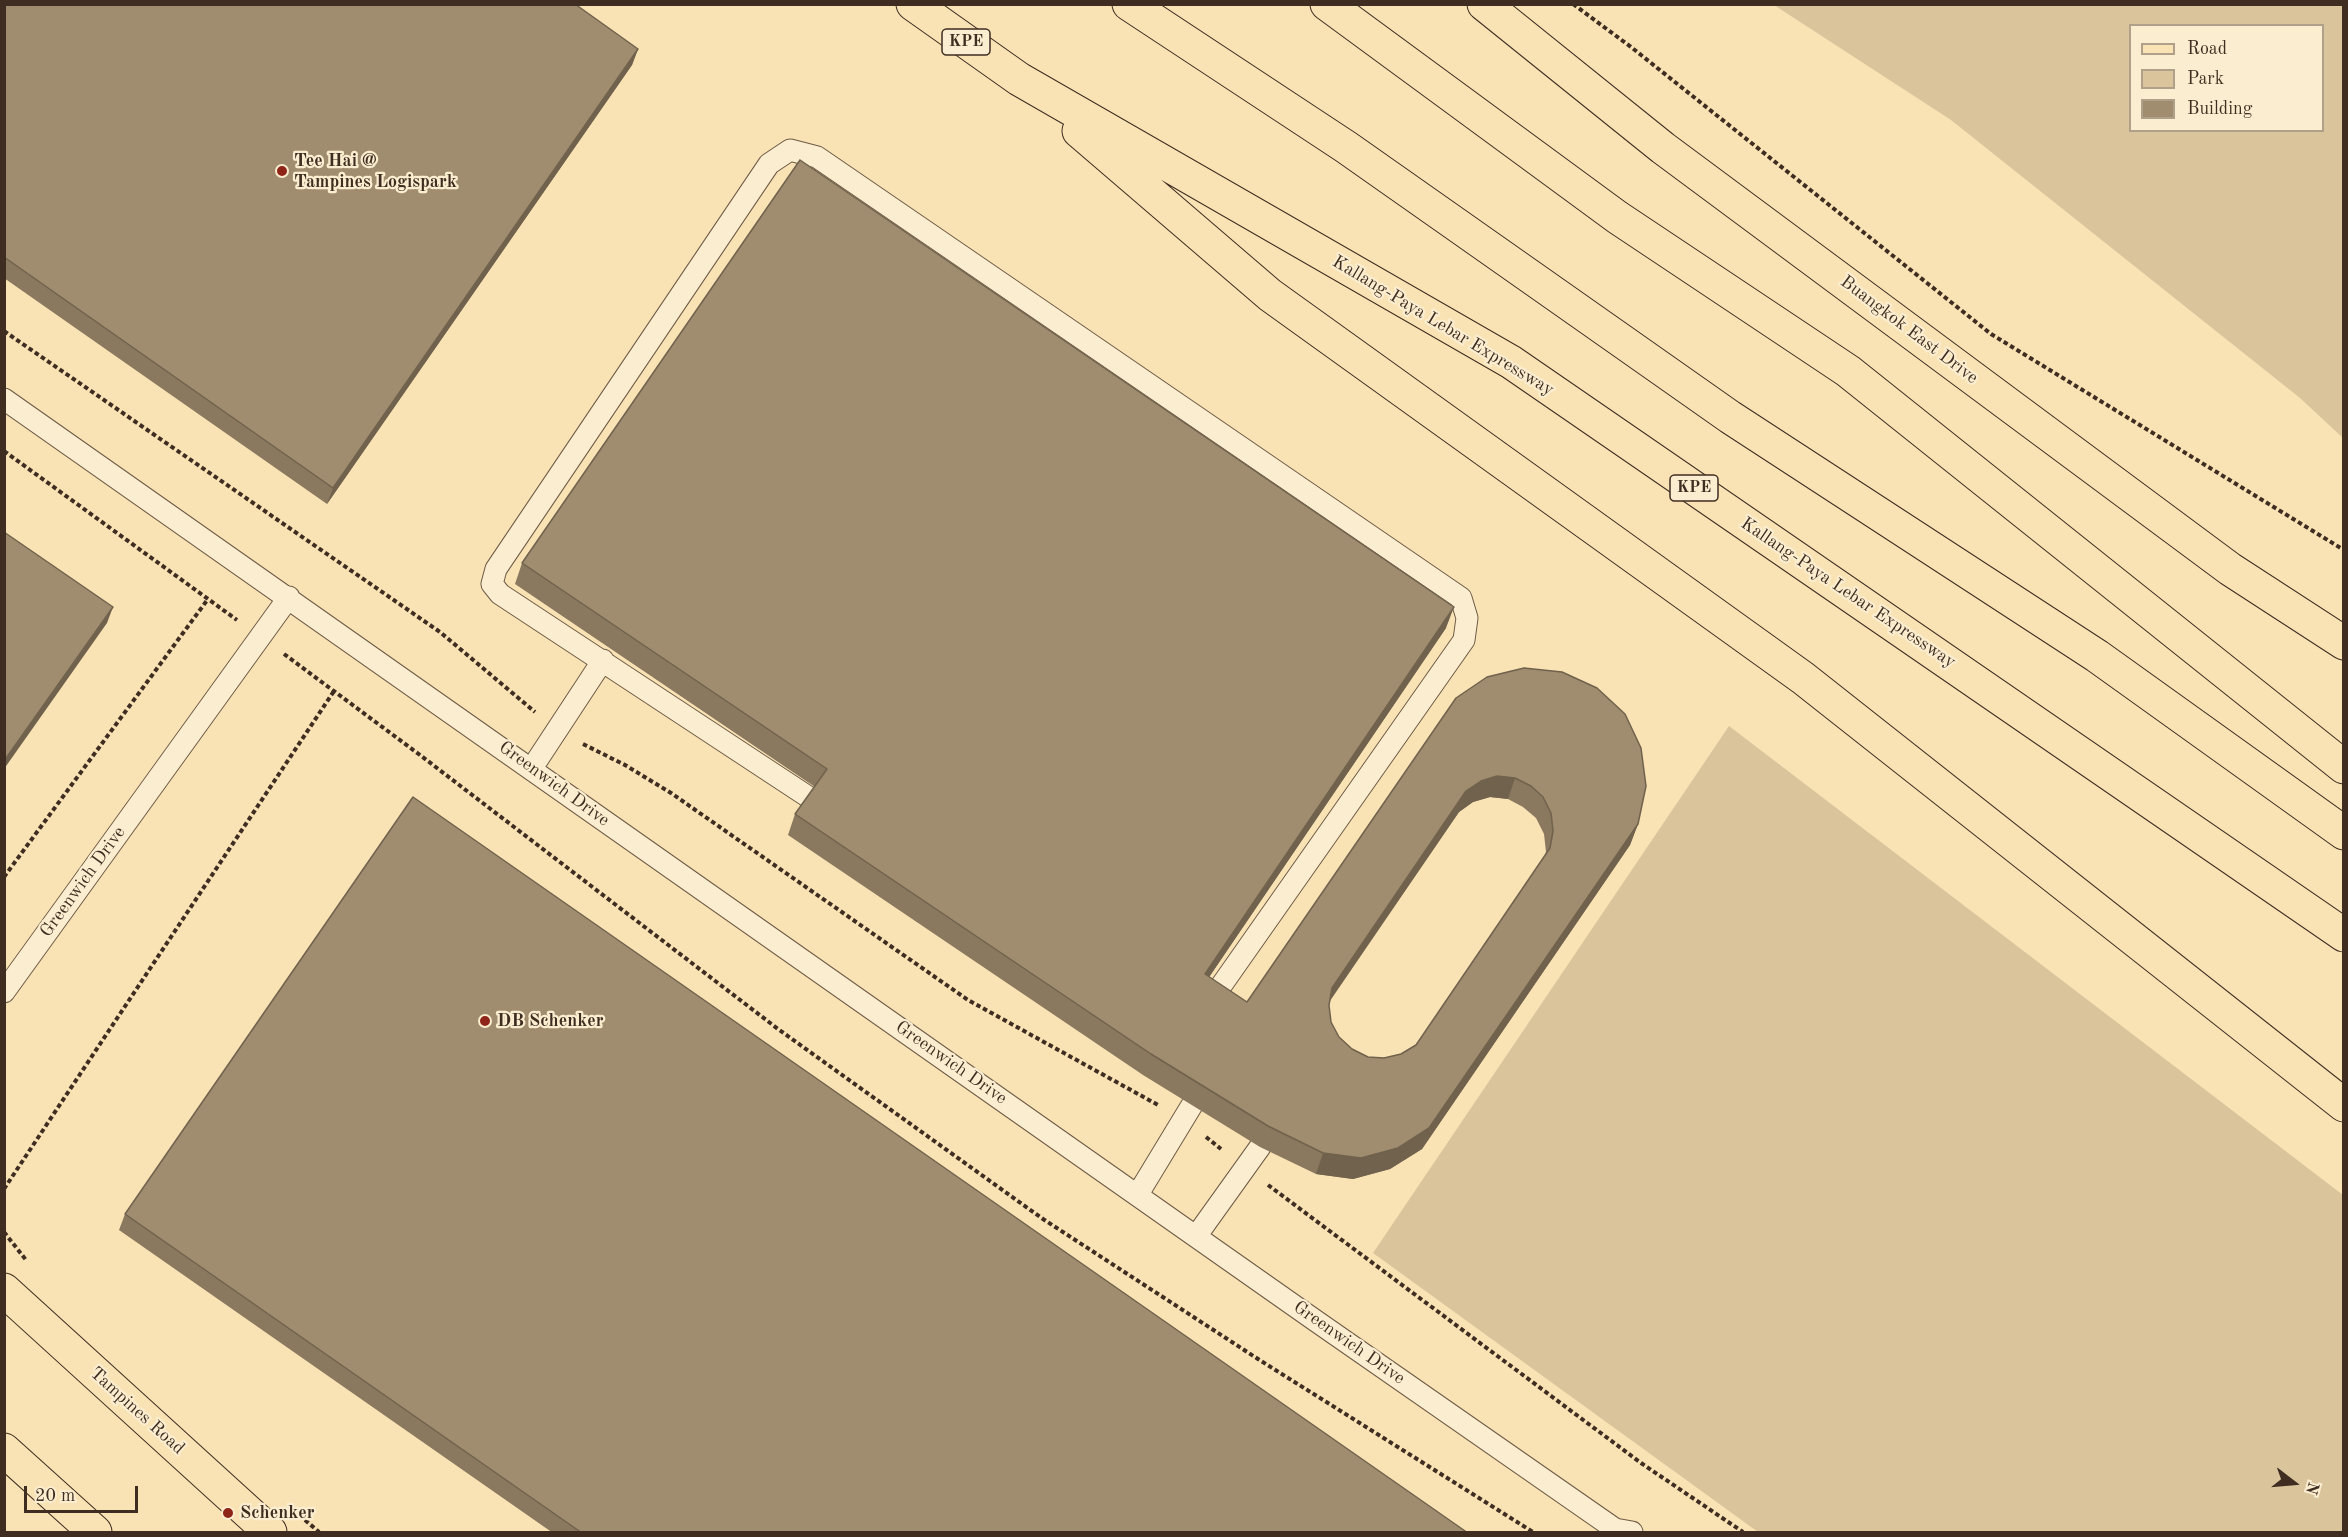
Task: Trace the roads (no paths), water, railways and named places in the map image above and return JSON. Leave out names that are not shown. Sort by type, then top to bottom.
[{"type":"main road","name":"Kallang-Paya Lebar Expressway","points":[[913,4],[1019,80],[1511,362],[2343,935]]},
{"type":"main road","points":[[1129,4],[1346,147],[1730,417],[2097,656],[2343,833]]},
{"type":"main road","points":[[1327,4],[1617,217],[1848,371],[2343,767]]},
{"type":"main road","name":"Buangkok East Drive","points":[[1484,4],[1664,148],[2230,569],[2343,643]]},
{"type":"main road","points":[[1019,80],[1270,295],[1803,678],[2343,1105]]},
{"type":"main road","name":"Tampines Road","points":[[4,1290],[270,1533]]},
{"type":"main road","points":[[4,1450],[95,1533]]},
{"type":"lane","points":[[813,800],[500,594],[492,584],[496,569],[769,164],[790,150],[817,158],[1461,598],[1467,618],[1464,640],[1209,1003]]},
{"type":"lane","name":"Greenwich Drive","points":[[4,399],[1197,1235],[1316,1321],[1621,1531]]},
{"type":"lane","name":"Greenwich Drive","points":[[4,992],[289,597]]},
{"type":"lane","points":[[532,768],[603,660]]},
{"type":"lane","points":[[1138,1194],[1188,1112]]},
{"type":"lane","points":[[1197,1235],[1260,1147]]},
{"type":"place","name":"Tee Hai @ Tampines Logispark","points":[[282,171]]},
{"type":"place","name":"DB Schenker","points":[[485,1021]]},
{"type":"place","name":"Schenker","points":[[228,1513]]}]
